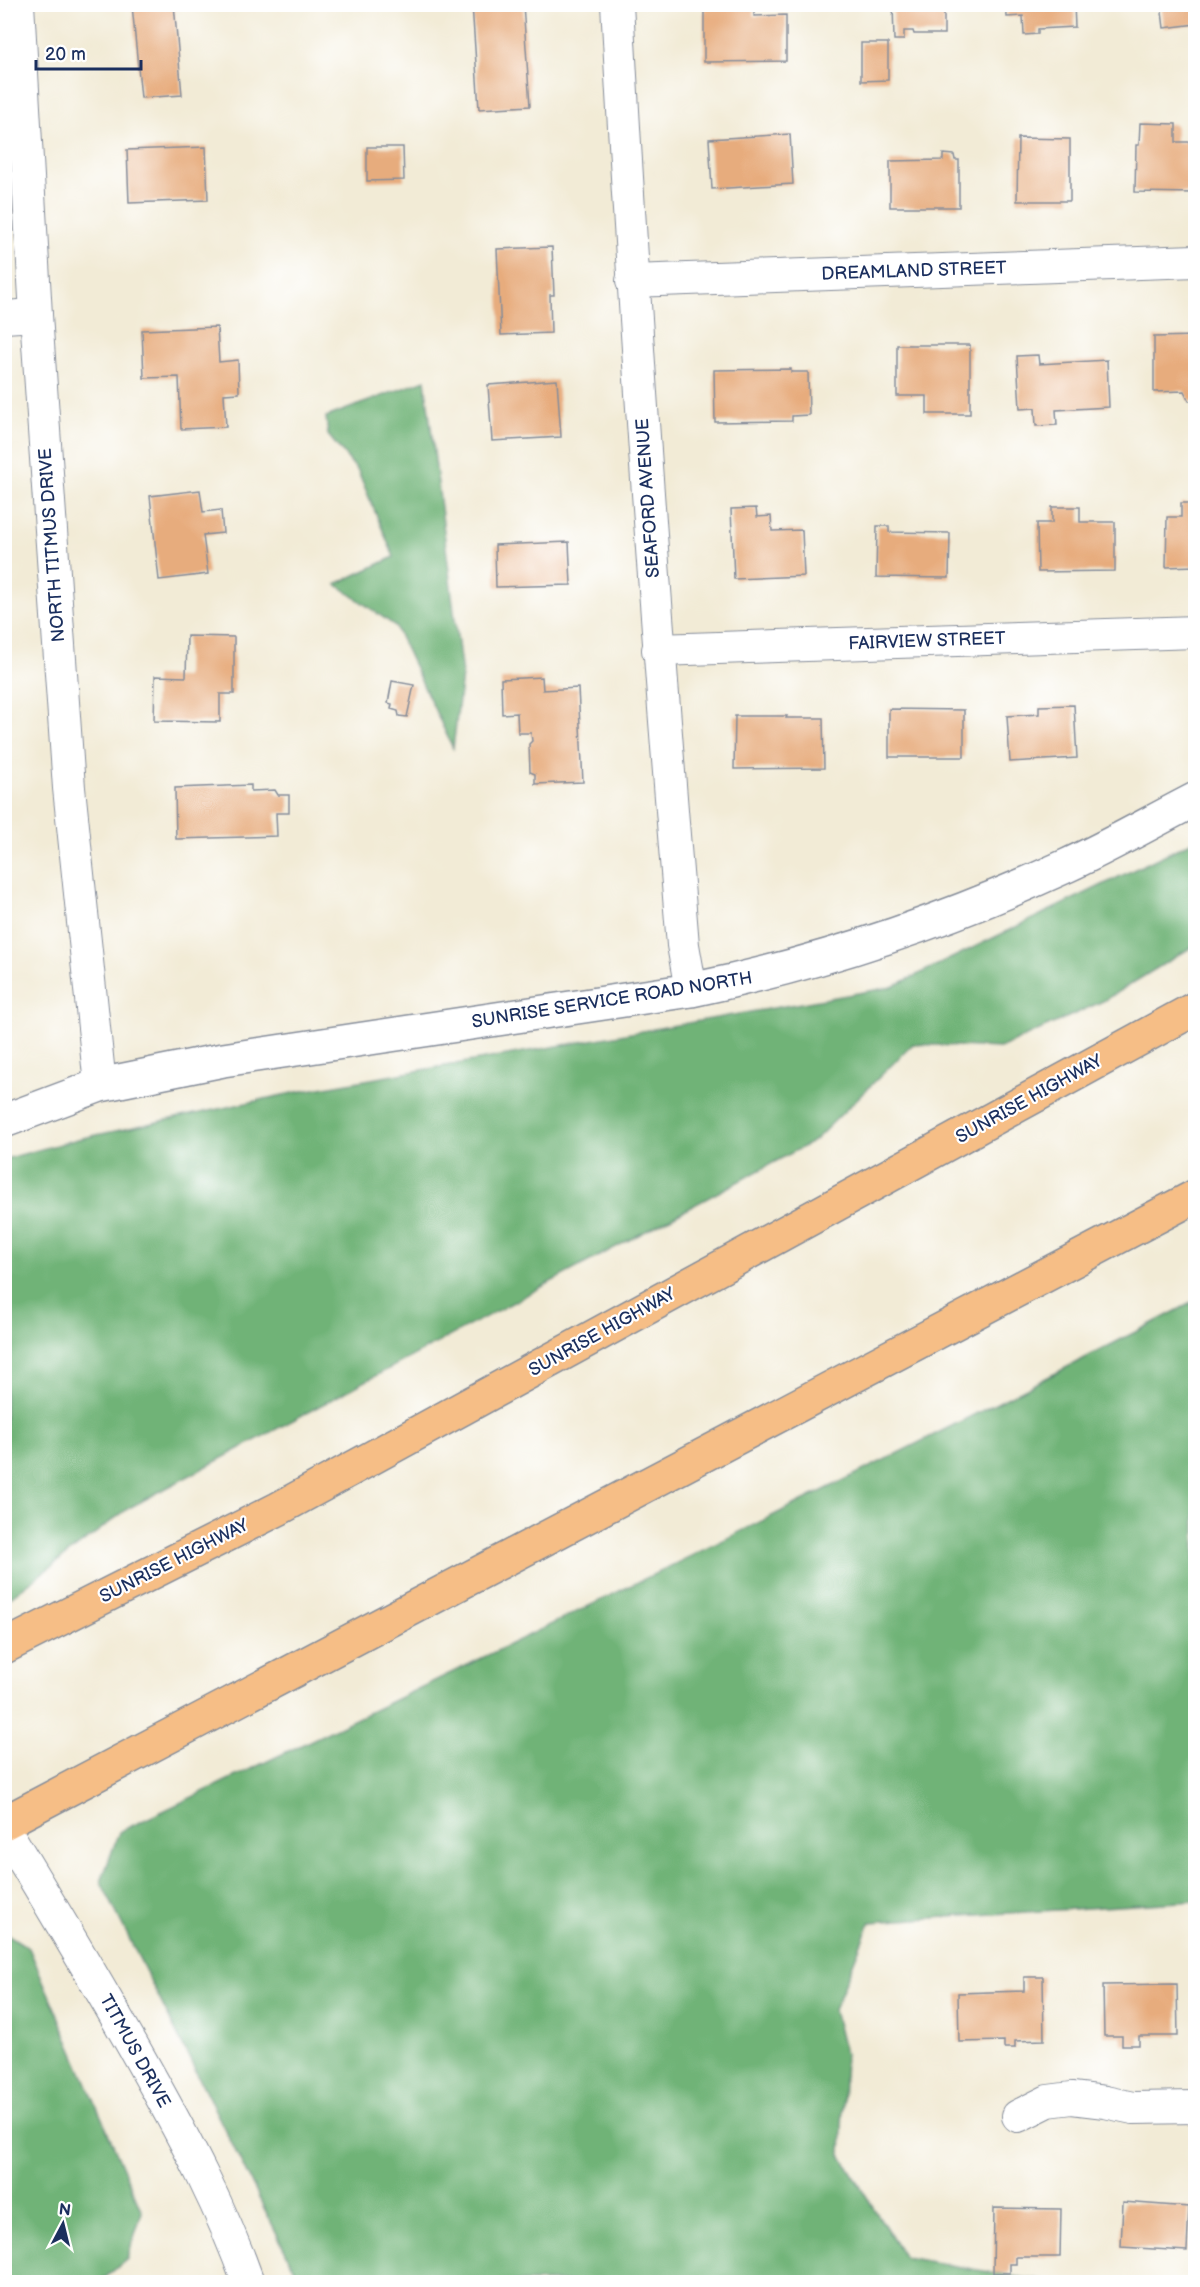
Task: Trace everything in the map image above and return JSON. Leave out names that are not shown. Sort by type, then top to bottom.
[{"type":"highway","name":"SUNRISE HIGHWAY","points":[[4,1647],[278,1509],[1196,1008]]},
{"type":"highway","points":[[4,1823],[1196,1196]]},
{"type":"street","name":"NORTH TITMUS DRIVE","points":[[18,4],[36,315],[69,788],[100,1085]]},
{"type":"street","name":"SEAFORD AVENUE","points":[[616,4],[632,281],[658,650],[683,945],[692,990]]},
{"type":"street","name":"DREAMLAND STREET","points":[[632,281],[1196,261]]},
{"type":"street","points":[[4,317],[36,315]]},
{"type":"street","name":"FAIRVIEW STREET","points":[[658,650],[1196,632]]},
{"type":"street","name":"SUNRISE SERVICE ROAD NORTH","points":[[4,1122],[100,1085],[223,1060],[692,990],[759,976],[890,938],[992,899],[1068,865],[1196,799]]},
{"type":"street","name":"TITMUS DRIVE","points":[[4,1828],[110,2005],[194,2155],[232,2238],[248,2283]]},
{"type":"street","points":[[1018,2116],[1048,2101],[1072,2098],[1105,2102],[1132,2109],[1196,2107]]},
{"type":"green space","points":[[425,380],[462,675],[453,748],[395,626],[336,584],[394,557],[358,471],[328,435],[326,417]]},
{"type":"green space","points":[[1195,840],[1195,945],[1103,1001],[1000,1048],[913,1044],[814,1141],[129,1508],[5,1601],[5,1159],[78,1139],[297,1092],[892,987]]},
{"type":"green space","points":[[1195,1301],[1195,1901],[870,1922],[834,2010],[845,2054],[841,2155],[904,2257],[1047,2282],[301,2282],[101,1882],[119,1832],[660,1571],[928,1438]]},
{"type":"green space","points":[[4,1932],[29,1948],[142,2212],[127,2259],[100,2282],[5,2282]]},
{"type":"building","points":[[174,4],[182,95],[141,98],[132,5]]},
{"type":"building","points":[[472,4],[523,4],[530,106],[479,109]]},
{"type":"building","points":[[704,4],[754,4],[754,16],[786,15],[786,61],[704,62]]},
{"type":"building","points":[[893,4],[944,4],[944,34],[914,34],[913,31],[904,31],[904,40],[894,40]]},
{"type":"building","points":[[1006,4],[1074,4],[1075,27],[1038,29],[1038,34],[1024,35],[1023,16],[1007,17]]},
{"type":"building","points":[[1161,4],[1196,4],[1196,24],[1164,28]]},
{"type":"building","points":[[861,43],[888,43],[888,80],[861,81]]},
{"type":"building","points":[[1140,123],[1176,124],[1176,142],[1196,142],[1196,193],[1135,192],[1136,145],[1139,145]]},
{"type":"building","points":[[790,134],[793,184],[712,189],[709,139]]},
{"type":"building","points":[[1018,138],[1070,139],[1070,201],[1017,201]]},
{"type":"building","points":[[206,147],[208,200],[129,203],[127,150]]},
{"type":"building","points":[[367,147],[403,147],[404,180],[367,181]]},
{"type":"building","points":[[943,154],[954,155],[955,160],[959,160],[959,207],[890,207],[890,161],[943,160]]},
{"type":"building","points":[[552,247],[554,295],[550,295],[551,333],[501,335],[497,249]]},
{"type":"building","points":[[217,327],[219,362],[238,360],[239,393],[224,394],[226,427],[181,429],[179,377],[144,378],[142,330]]},
{"type":"building","points":[[1196,336],[1196,401],[1189,401],[1184,391],[1154,392],[1154,337]]},
{"type":"building","points":[[897,345],[970,345],[970,414],[927,414],[927,396],[897,396]]},
{"type":"building","points":[[1038,355],[1039,364],[1107,360],[1109,407],[1056,410],[1057,425],[1036,426],[1035,408],[1020,409],[1017,356]]},
{"type":"building","points":[[791,369],[791,372],[808,372],[809,415],[792,416],[792,421],[715,422],[714,370]]},
{"type":"building","points":[[557,380],[561,437],[492,441],[488,385]]},
{"type":"building","points":[[200,490],[203,512],[221,510],[223,533],[203,535],[208,574],[159,580],[150,496]]},
{"type":"building","points":[[1181,503],[1196,503],[1196,566],[1166,567],[1167,517],[1181,517]]},
{"type":"building","points":[[1052,507],[1080,507],[1080,522],[1115,522],[1115,571],[1038,572],[1037,523],[1052,523]]},
{"type":"building","points":[[756,508],[757,517],[771,516],[772,531],[802,530],[804,576],[734,579],[731,509]]},
{"type":"building","points":[[877,526],[889,526],[889,532],[950,533],[949,578],[876,577]]},
{"type":"building","points":[[569,542],[571,585],[496,587],[495,545]]},
{"type":"building","points":[[187,636],[234,637],[234,694],[220,694],[220,722],[154,721],[155,676],[186,677]]},
{"type":"building","points":[[542,677],[543,690],[578,688],[583,782],[535,784],[535,774],[530,772],[531,733],[518,733],[517,713],[502,714],[501,679]]},
{"type":"building","points":[[392,681],[414,685],[407,717],[399,716],[398,711],[391,709],[392,704],[388,703]]},
{"type":"building","points":[[1074,705],[1077,758],[1010,762],[1007,716],[1039,714],[1039,706]]},
{"type":"building","points":[[889,709],[964,710],[964,757],[889,757]]},
{"type":"building","points":[[735,716],[823,718],[824,768],[734,769]]},
{"type":"building","points":[[251,785],[251,791],[275,790],[278,795],[289,795],[289,813],[276,813],[277,836],[176,839],[175,788]]},
{"type":"building","points":[[1024,1977],[1043,1977],[1044,2040],[1015,2041],[1015,2048],[1004,2048],[1004,2041],[959,2042],[958,1993],[1024,1991]]},
{"type":"building","points":[[1177,1984],[1178,2036],[1139,2036],[1139,2045],[1122,2045],[1122,2036],[1104,2036],[1103,1985]]},
{"type":"building","points":[[1123,2202],[1189,2207],[1187,2251],[1121,2247]]},
{"type":"building","points":[[994,2208],[1061,2209],[1060,2257],[1016,2257],[1016,2264],[1010,2264],[1010,2273],[993,2273]]}]
